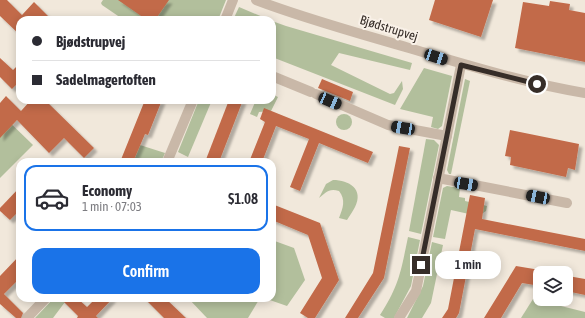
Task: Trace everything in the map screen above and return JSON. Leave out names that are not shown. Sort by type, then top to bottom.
[{"type":"street","points":[[227,16],[233,0]]},
{"type":"street","name":"Bjødstrupvej","points":[[256,0],[299,16],[461,65],[537,84],[585,93]]},
{"type":"street","points":[[399,318],[416,291],[461,65]]},
{"type":"street","points":[[276,78],[388,125],[447,136]]},
{"type":"street","points":[[169,158],[191,104]]},
{"type":"street","points":[[438,178],[567,203]]},
{"type":"street","points":[[27,318],[42,302]]},
{"type":"green space","points":[[103,0],[226,0],[220,16],[118,16],[101,3]]},
{"type":"green space","points":[[239,7],[260,16],[235,16]]},
{"type":"green space","points":[[276,22],[412,63],[410,70],[339,53],[331,65],[390,94],[394,93],[402,81],[403,89],[395,105],[276,59]]},
{"type":"green space","points":[[424,68],[452,76],[442,126],[438,129],[431,127],[433,117],[400,109]]},
{"type":"green space","points":[[465,79],[470,81],[451,174],[449,174],[447,170]]},
{"type":"green space","points":[[197,104],[210,104],[188,157],[178,152]]},
{"type":"green space","points":[[254,104],[274,104],[271,111],[259,112],[257,117],[250,114]]},
{"type":"green space","points":[[0,113],[33,145],[20,158],[16,158],[16,162],[0,178]]},
{"type":"green space","points":[[341,114],[347,114],[352,119],[350,128],[347,130],[341,130],[336,125],[336,119]]},
{"type":"green space","points":[[426,139],[434,140],[439,145],[421,234],[409,231]]},
{"type":"green space","points":[[140,145],[165,153],[163,158],[135,158]]},
{"type":"green space","points":[[333,180],[339,180],[349,184],[358,195],[354,209],[347,220],[339,218],[343,207],[343,198],[339,191],[330,191],[319,198],[326,184]]},
{"type":"green space","points":[[447,186],[460,188],[459,197],[465,198],[465,201],[487,206],[486,211],[478,216],[451,210],[445,239],[433,237],[443,188]]},
{"type":"green space","points":[[408,237],[420,240],[411,286],[394,318],[385,318],[380,315],[395,287]]},
{"type":"green space","points":[[276,241],[294,248],[305,280],[287,306],[276,302]]},
{"type":"green space","points":[[432,242],[443,245],[431,303],[422,318],[407,318],[423,286]]},
{"type":"green space","points":[[533,299],[533,306],[561,306],[585,312],[585,318],[521,318]]},
{"type":"green space","points":[[50,302],[65,302],[53,318],[35,318]]},
{"type":"green space","points":[[192,302],[258,302],[248,318],[207,318]]},
{"type":"building","points":[[0,0],[7,0],[22,15],[34,2],[48,16],[16,16],[16,31],[0,16]]},
{"type":"building","points":[[118,0],[169,0],[158,16],[141,16]]},
{"type":"building","points":[[435,0],[493,0],[481,37],[429,20]]},
{"type":"building","points":[[550,1],[570,4],[569,10],[585,13],[585,62],[515,48],[523,2],[549,6]]},
{"type":"building","points":[[0,58],[13,70],[16,67],[16,85],[12,89],[0,77]]},
{"type":"building","points":[[322,79],[353,92],[350,101],[318,88]]},
{"type":"building","points":[[6,96],[21,111],[27,104],[49,104],[94,148],[84,158],[64,138],[49,153],[17,120],[0,138],[0,103]]},
{"type":"building","points":[[143,104],[160,104],[148,135],[145,134],[135,158],[122,158]]},
{"type":"building","points":[[227,104],[241,104],[221,158],[207,158]]},
{"type":"building","points":[[264,108],[373,152],[368,163],[319,143],[300,191],[290,187],[309,139],[276,126],[264,158],[251,158],[265,122],[260,119]]},
{"type":"building","points":[[510,130],[579,144],[575,170],[568,168],[566,177],[510,165],[511,157],[505,156]]},
{"type":"building","points":[[399,146],[410,148],[384,278],[358,318],[345,318],[373,273]]},
{"type":"building","points":[[16,191],[16,214],[10,220],[0,211],[0,208]]},
{"type":"building","points":[[470,195],[485,198],[482,219],[585,239],[585,251],[475,229],[459,313],[456,318],[442,318],[448,309]]},
{"type":"building","points":[[276,206],[320,223],[339,280],[315,318],[308,318],[300,313],[322,278],[308,235],[276,222]]},
{"type":"building","points":[[16,259],[16,282],[4,294],[23,313],[21,318],[16,318],[0,304],[0,276]]},
{"type":"building","points":[[516,266],[533,269],[533,285],[522,283],[501,318],[484,318]]},
{"type":"building","points":[[573,277],[585,279],[585,295],[573,292]]},
{"type":"building","points":[[64,302],[81,302],[87,307],[92,302],[109,302],[96,316],[98,318],[77,318],[78,316]]},
{"type":"building","points":[[148,302],[169,302],[186,318],[164,318]]},
{"type":"route","points":[[421,265],[461,65],[537,84]]}]
